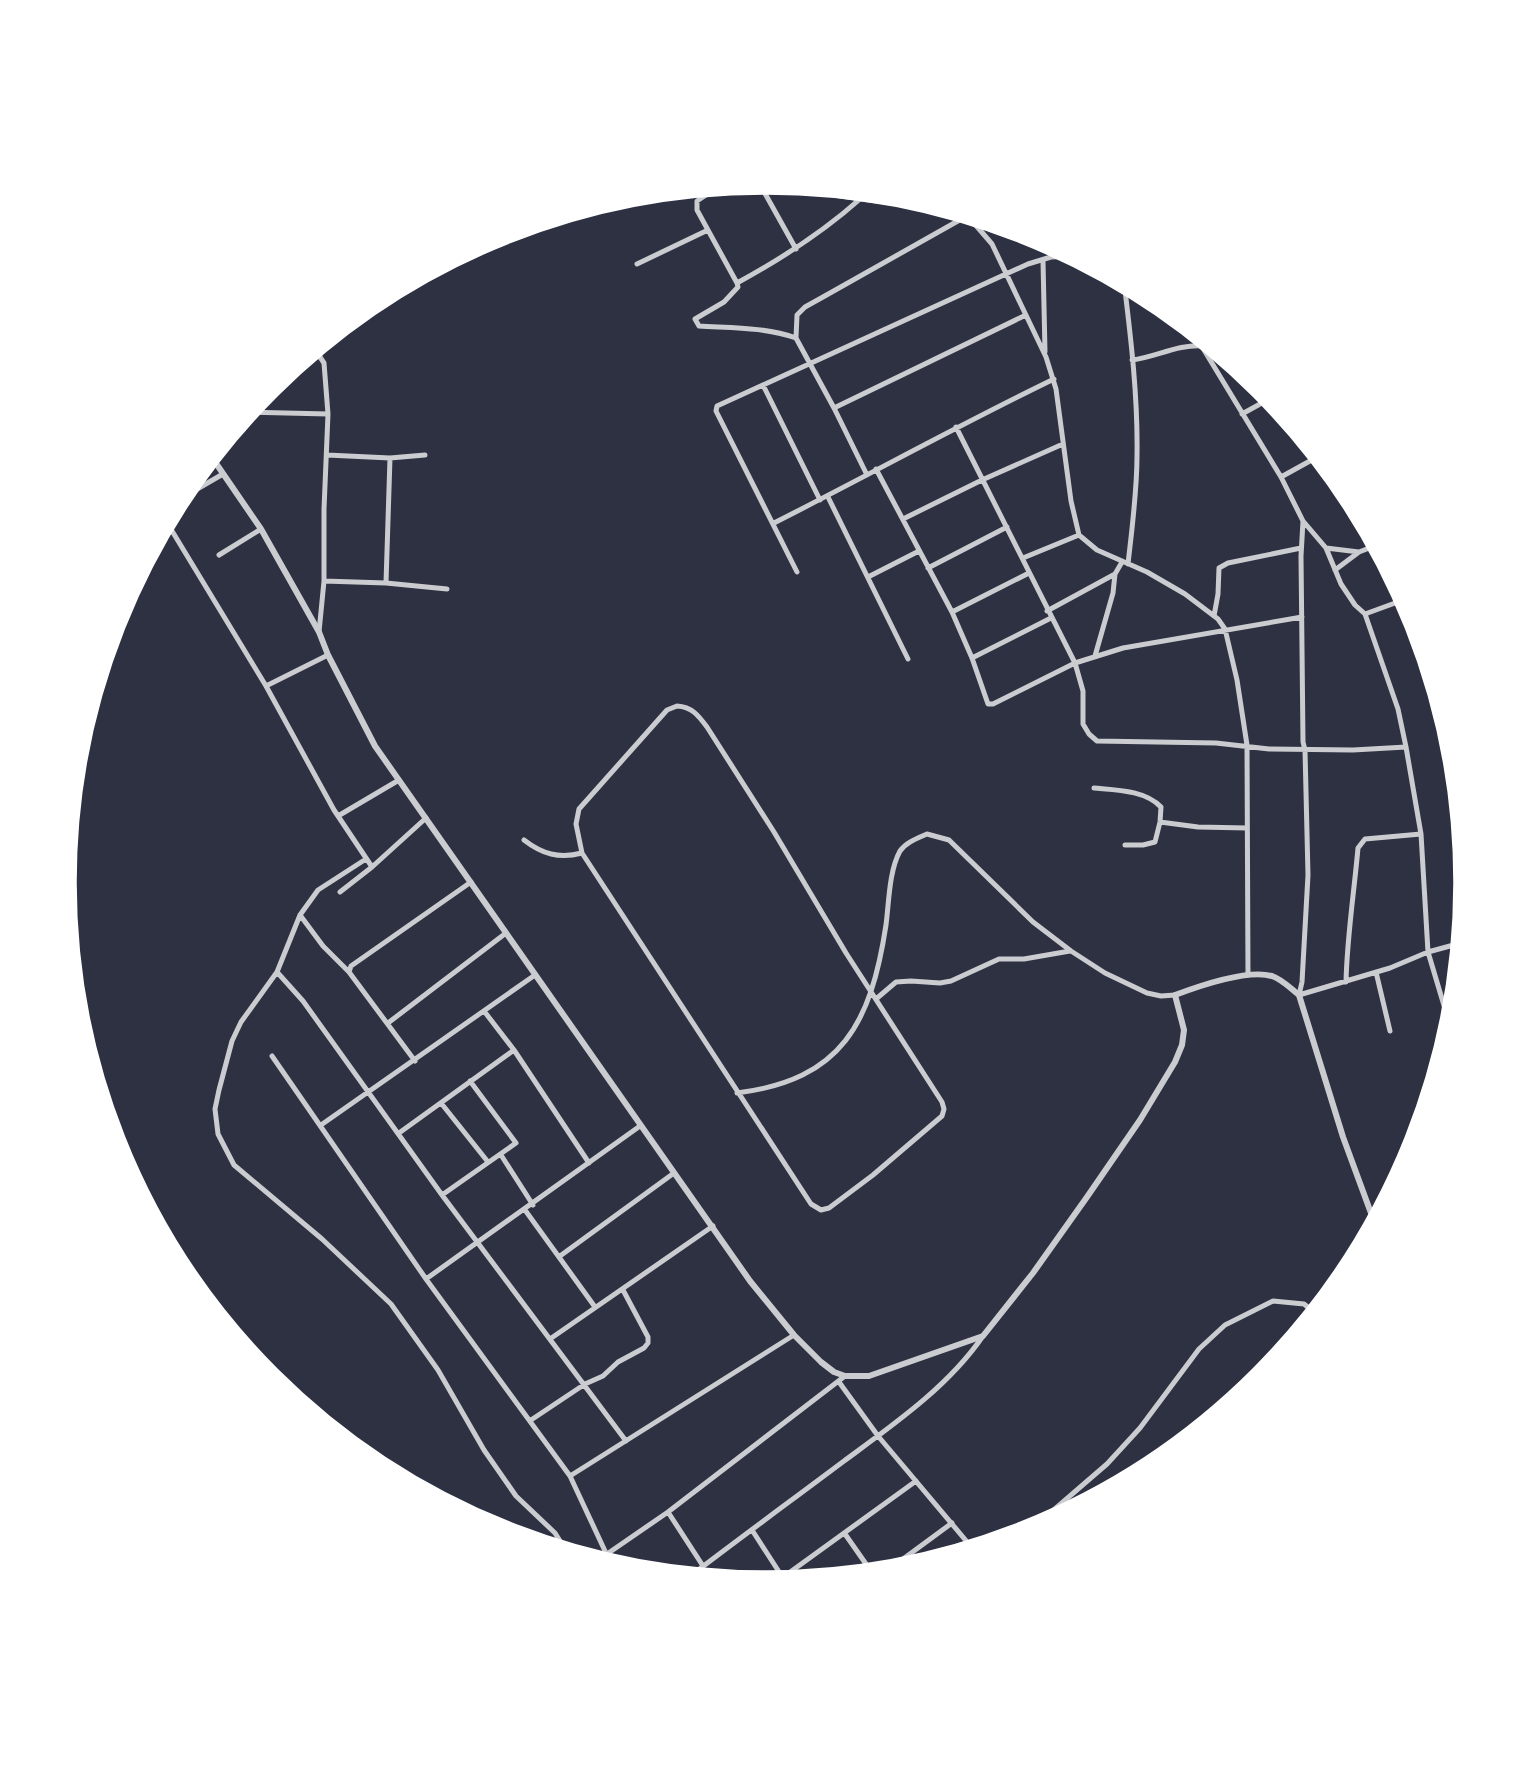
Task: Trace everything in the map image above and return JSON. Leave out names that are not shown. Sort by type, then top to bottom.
[{"type":"street","points":[[763,193],[796,248]]},
{"type":"street","points":[[705,196],[697,201],[697,210],[737,284]]},
{"type":"street","points":[[796,338],[769,331],[699,326],[695,322],[697,317],[724,302],[735,291],[737,284],[796,248],[859,200]]},
{"type":"street","points":[[867,475],[796,338],[797,315],[805,307],[959,220]]},
{"type":"street","points":[[976,226],[992,244],[1054,379],[1071,501],[1079,535],[1097,550],[1167,583],[1214,616],[1225,629],[1237,680],[1247,746],[1248,975]]},
{"type":"street","points":[[637,264],[708,230]]},
{"type":"street","points":[[797,572],[716,411],[717,405],[1028,264],[1055,257]]},
{"type":"street","points":[[1043,261],[1046,357]]},
{"type":"street","points":[[1047,611],[1115,574],[1125,563],[1135,512],[1138,454],[1125,295]]},
{"type":"street","points":[[834,408],[1026,315]]},
{"type":"street","points":[[1132,360],[1196,344]]},
{"type":"street","points":[[1205,351],[1280,477],[1303,521],[1326,548],[1355,605],[1365,614],[1398,709],[1406,747],[1421,834],[1428,952],[1443,1004]]},
{"type":"street","points":[[319,632],[324,581],[328,414],[324,363],[320,357]]},
{"type":"street","points":[[774,523],[828,497],[956,427],[1054,379]]},
{"type":"street","points":[[762,385],[820,500]]},
{"type":"street","points":[[1242,414],[1261,404]]},
{"type":"street","points":[[261,412],[328,414]]},
{"type":"street","points":[[956,427],[1047,611],[1076,663],[1083,691],[1083,724],[1088,734],[1097,741],[1216,743],[1306,750],[1406,747]]},
{"type":"street","points":[[903,519],[1063,444]]},
{"type":"street","points":[[327,455],[390,458],[425,455]]},
{"type":"street","points":[[386,583],[390,458]]},
{"type":"street","points":[[1280,477],[1310,461]]},
{"type":"street","points":[[217,465],[261,529],[319,632],[375,747],[750,1281],[794,1335],[821,1362],[845,1376],[869,1376],[983,1336]]},
{"type":"street","points":[[876,469],[952,612],[988,704],[993,704],[1076,663],[1123,648],[1301,618]]},
{"type":"street","points":[[200,488],[223,474]]},
{"type":"street","points":[[828,497],[908,659]]},
{"type":"street","points":[[1298,995],[1302,982],[1308,875],[1301,618],[1303,521]]},
{"type":"street","points":[[928,568],[1007,527]]},
{"type":"street","points":[[219,555],[261,529]]},
{"type":"street","points":[[172,532],[266,686],[338,816],[372,867]]},
{"type":"street","points":[[1023,558],[1079,535]]},
{"type":"street","points":[[1214,616],[1219,568],[1228,563],[1301,548]]},
{"type":"street","points":[[1326,548],[1359,552]]},
{"type":"street","points":[[1335,570],[1368,549]]},
{"type":"street","points":[[868,577],[919,551]]},
{"type":"street","points":[[952,612],[1029,573]]},
{"type":"street","points":[[1095,656],[1113,593],[1115,574]]},
{"type":"street","points":[[324,581],[447,589]]},
{"type":"street","points":[[1365,614],[1395,603]]},
{"type":"street","points":[[972,658],[1051,618]]},
{"type":"street","points":[[266,686],[328,655]]},
{"type":"street","points":[[686,706],[696,712],[707,727],[872,991],[944,1108],[942,1116],[893,1158],[829,1208],[821,1210],[811,1203],[737,1093],[582,853],[576,824],[579,809],[667,710],[686,706]]},
{"type":"street","points":[[338,816],[399,780]]},
{"type":"street","points":[[1094,788],[1125,791],[1154,799],[1161,807],[1155,842],[1125,845]]},
{"type":"street","points":[[340,892],[426,818]]},
{"type":"street","points":[[1160,821],[1198,827],[1247,828]]},
{"type":"street","points":[[737,1093],[759,1090],[819,1068],[839,1049],[856,1026],[872,991],[895,865],[901,849],[927,834],[950,840],[1033,922],[1071,951],[1105,973],[1147,993],[1175,995],[1248,975],[1270,976],[1283,981],[1298,995],[1343,1137],[1371,1212]]},
{"type":"street","points":[[1346,982],[1347,936],[1361,842],[1365,839],[1421,834]]},
{"type":"street","points":[[524,840],[547,853],[567,856],[582,853]]},
{"type":"street","points":[[366,859],[318,890],[300,915],[277,972],[241,1022],[232,1041],[215,1108],[215,1122],[223,1147],[234,1165],[321,1239],[391,1304],[438,1370],[484,1450],[508,1485],[560,1541]]},
{"type":"street","points":[[349,972],[351,966],[471,881]]},
{"type":"street","points":[[300,915],[323,946],[349,972],[415,1061]]},
{"type":"street","points":[[388,1023],[506,933]]},
{"type":"street","points":[[1298,995],[1346,982],[1451,946]]},
{"type":"street","points":[[876,999],[896,982],[940,983],[951,981],[999,959],[1024,959],[1071,951]]},
{"type":"street","points":[[277,972],[303,1001],[442,1195],[626,1441]]},
{"type":"street","points":[[1376,972],[1390,1031]]},
{"type":"street","points":[[321,1125],[535,975]]},
{"type":"street","points":[[700,1569],[878,1436],[928,1395],[971,1353],[1087,1197],[1140,1120],[1175,1062],[1182,1045],[1184,1030],[1175,995]]},
{"type":"street","points":[[484,1011],[589,1163]]},
{"type":"street","points":[[399,1133],[513,1050]]},
{"type":"street","points":[[272,1056],[426,1279],[570,1476],[607,1554]]},
{"type":"street","points":[[442,1195],[515,1146],[516,1141],[470,1081]]},
{"type":"street","points":[[441,1103],[488,1162]]},
{"type":"street","points":[[426,1279],[640,1126]]},
{"type":"street","points":[[500,1155],[533,1205]]},
{"type":"street","points":[[560,1256],[674,1173]]},
{"type":"street","points":[[525,1210],[595,1307]]},
{"type":"street","points":[[550,1339],[713,1226]]},
{"type":"street","points":[[531,1420],[585,1384],[603,1376],[618,1362],[648,1343],[648,1337],[623,1290]]},
{"type":"street","points":[[1057,1507],[1107,1464],[1140,1428],[1199,1349],[1225,1325],[1273,1301],[1304,1304],[1308,1307]]},
{"type":"street","points":[[570,1476],[794,1335]]},
{"type":"street","points":[[607,1554],[668,1513],[845,1376]]},
{"type":"street","points":[[839,1382],[878,1436],[967,1542]]},
{"type":"street","points":[[792,1571],[916,1481]]},
{"type":"street","points":[[668,1513],[703,1566]]},
{"type":"street","points":[[904,1558],[952,1523]]},
{"type":"street","points":[[752,1530],[779,1572]]},
{"type":"street","points":[[845,1534],[866,1564]]}]
